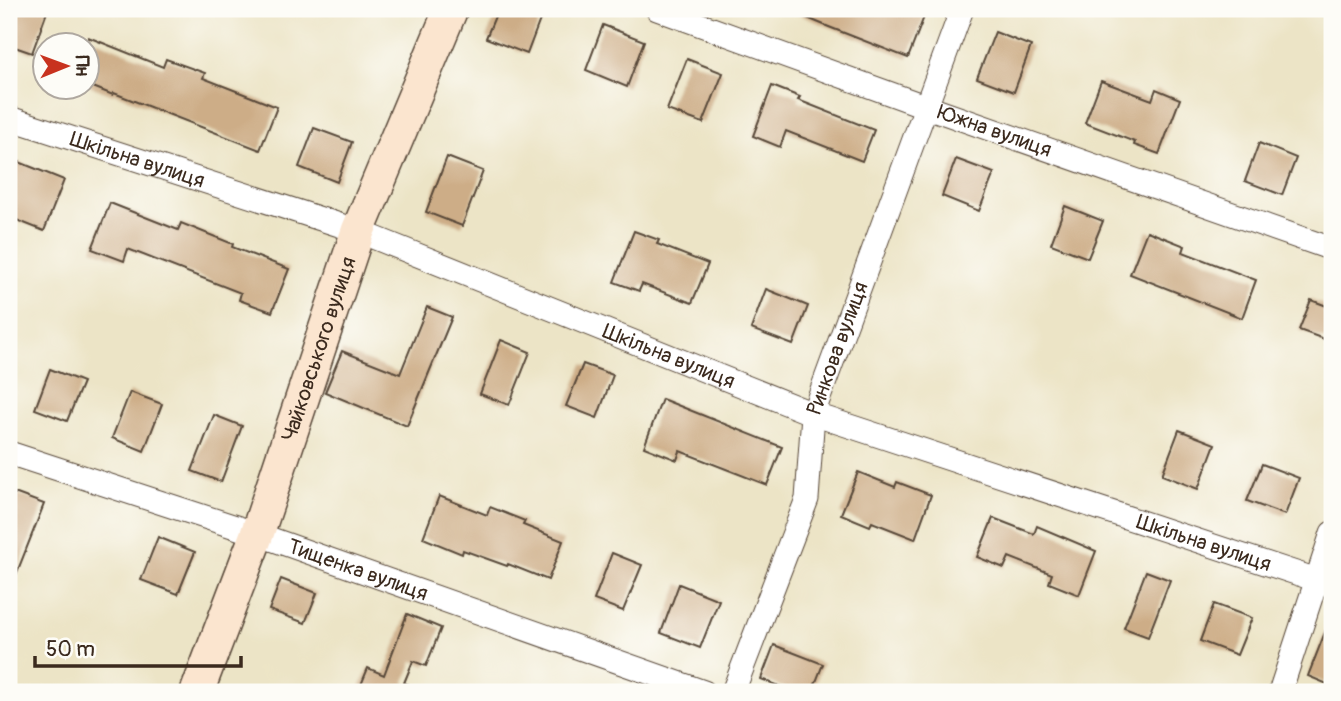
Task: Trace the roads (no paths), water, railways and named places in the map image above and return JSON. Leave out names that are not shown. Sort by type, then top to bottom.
[{"type":"street","name":"Чайковського вулиця","points":[[197,692],[257,534],[358,231],[451,9]]},
{"type":"street","name":"Южна вулиця","points":[[657,9],[1332,249]]},
{"type":"street","name":"Ринкова вулиця","points":[[733,692],[807,499],[813,414],[962,9]]},
{"type":"street","name":"Шкільна вулиця","points":[[9,117],[358,231],[813,414],[1325,582]]},
{"type":"street","name":"Тищенка вулиця","points":[[9,453],[257,534],[704,692]]},
{"type":"street","points":[[1280,692],[1325,582],[1332,533]]}]
